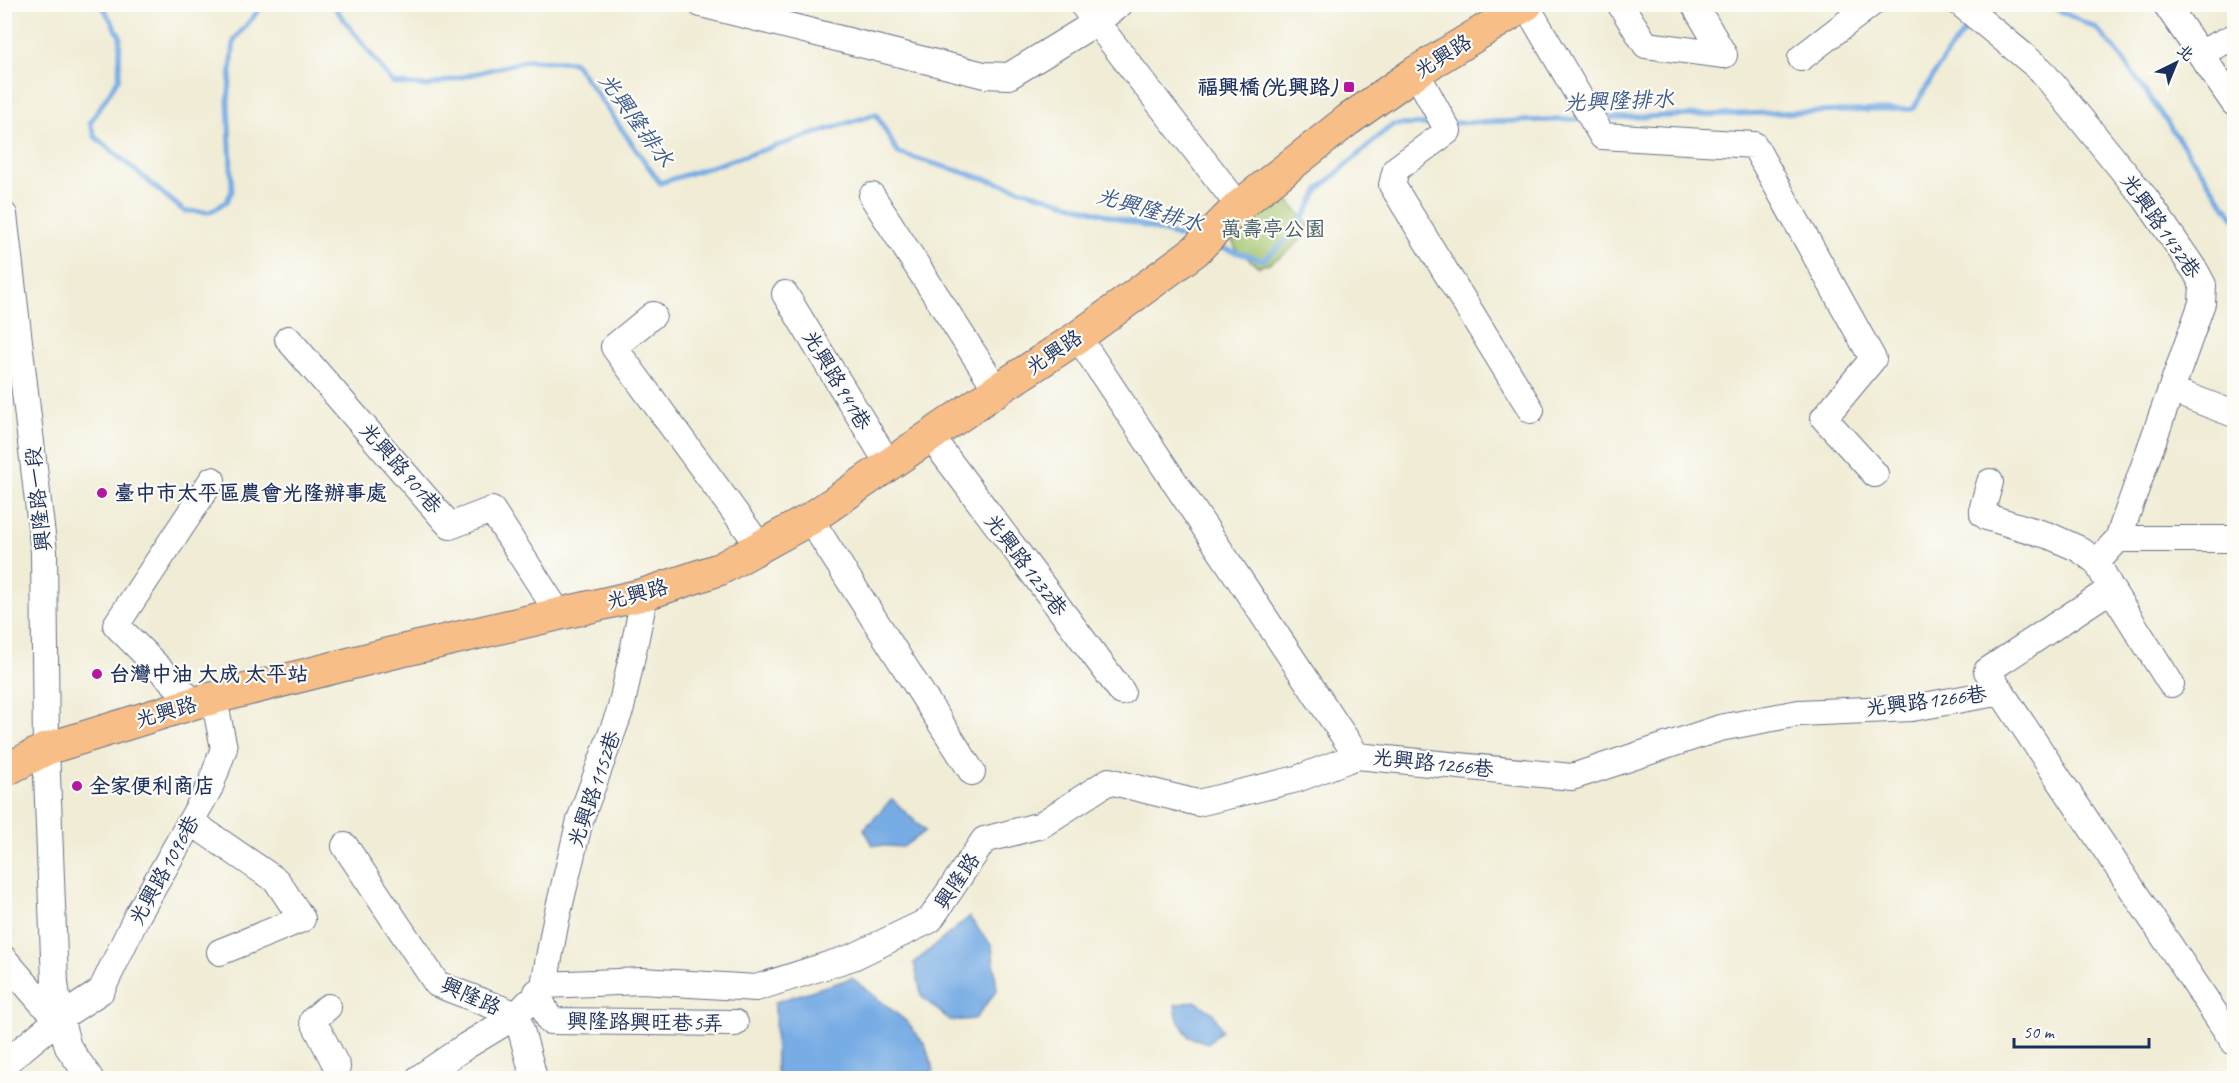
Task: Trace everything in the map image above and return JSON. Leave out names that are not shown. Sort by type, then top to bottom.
[{"type":"main road","name":"光興路","points":[[4,771],[46,748],[204,701],[388,654],[645,594],[720,569],[810,519],[1078,337],[1195,251],[1230,215],[1348,120],[1416,72],[1526,5]]},
{"type":"street","points":[[701,4],[984,75],[1009,76],[1089,14],[1120,4]]},
{"type":"street","points":[[1620,4],[1646,45],[1724,55],[1694,4]]},
{"type":"street","points":[[1801,58],[1871,4]]},
{"type":"street","points":[[2166,4],[2235,103]]},
{"type":"street","points":[[1526,5],[1602,136],[1754,146],[1873,359],[1824,418],[1875,474]]},
{"type":"street","name":"光興路1432巷","points":[[1961,5],[2042,70],[2145,199],[2203,285],[2202,303],[2118,539],[2097,562]]},
{"type":"street","points":[[1089,14],[1230,215]]},
{"type":"street","points":[[2200,53],[2235,37]]},
{"type":"street","points":[[1416,72],[1443,121],[1396,169],[1392,185],[1531,410]]},
{"type":"street","points":[[872,196],[997,390]]},
{"type":"street","name":"興隆路一段","points":[[4,215],[44,552],[46,748]]},
{"type":"street","name":"光興路941巷","points":[[785,294],[889,465]]},
{"type":"street","points":[[653,315],[614,346],[761,548]]},
{"type":"street","name":"光興路1266巷","points":[[1078,337],[1357,756],[1572,777],[1720,729],[1799,712],[1912,708],[2002,692]]},
{"type":"street","name":"光興路901巷","points":[[288,339],[450,526],[492,510],[559,614]]},
{"type":"street","points":[[2171,390],[2235,414]]},
{"type":"street","name":"光興路1232巷","points":[[931,437],[1122,692]]},
{"type":"street","points":[[204,701],[116,625],[212,480]]},
{"type":"street","points":[[1990,482],[1983,514],[2050,536],[2079,549],[2097,562],[2111,589],[2172,684]]},
{"type":"street","points":[[810,519],[972,772]]},
{"type":"street","points":[[2118,539],[2231,546]]},
{"type":"street","points":[[2111,589],[1987,671],[2226,1010],[2235,1042]]},
{"type":"street","name":"光興路1152巷","points":[[541,988],[580,820],[621,708],[645,594]]},
{"type":"street","name":"光興路1096巷","points":[[4,1064],[60,1018],[101,991],[137,916],[210,787],[224,748],[204,701]]},
{"type":"street","points":[[46,748],[54,983],[68,1047],[90,1078]]},
{"type":"street","name":"興隆路","points":[[541,988],[642,981],[756,988],[854,957],[930,920],[984,840],[1041,825],[1109,781],[1198,803],[1297,779],[1357,756]]},
{"type":"street","points":[[191,822],[277,881],[302,919],[220,952]]},
{"type":"street","name":"興隆路","points":[[345,846],[436,984],[517,1015]]},
{"type":"street","points":[[4,959],[42,1003],[60,1018]]},
{"type":"street","points":[[534,1078],[517,1015],[541,988]]},
{"type":"street","name":"興隆路興旺巷5弄","points":[[541,988],[550,1021],[735,1023]]},
{"type":"street","points":[[328,1007],[313,1020],[336,1074]]},
{"type":"street","name":"興隆路","points":[[418,1078],[517,1015]]},
{"type":"green space","name":"萬壽亭公園","points":[[1279,190],[1311,227],[1288,251],[1276,260],[1259,267],[1236,249],[1228,232]]},
{"type":"water","points":[[892,799],[925,831],[903,847],[873,845],[864,829]]},
{"type":"water","points":[[969,917],[992,946],[997,990],[975,1019],[951,1021],[922,997],[914,963]]},
{"type":"water","points":[[852,978],[907,1022],[925,1045],[934,1071],[909,1078],[781,1078],[776,1071],[775,1002]]},
{"type":"water","points":[[1195,1001],[1213,1013],[1222,1030],[1208,1043],[1189,1037],[1178,1020],[1175,1005]]},
{"type":"waterway","name":"光興隆排水","points":[[101,4],[120,36],[119,78],[90,123],[95,137],[184,211],[210,212],[226,202],[232,191],[228,101],[234,40],[264,4]]},
{"type":"waterway","name":"光興隆排水","points":[[332,4],[393,83],[427,86],[529,60],[574,62],[660,183],[876,114],[898,153],[1191,240]]},
{"type":"waterway","name":"光興隆排水","points":[[2045,4],[2096,28],[2117,51],[2234,218]]},
{"type":"waterway","name":"光興隆排水","points":[[1602,118],[1913,109],[1948,52],[1972,22]]},
{"type":"waterway","name":"光興隆排水","points":[[1452,123],[1584,119]]},
{"type":"waterway","name":"光興隆排水","points":[[1214,246],[1263,260],[1296,232],[1319,189],[1392,125],[1437,124]]},
{"type":"place","name":"福興橋(光興路)","points":[[1349,87]]},
{"type":"place","name":"臺中市太平區農會光隆辦事處","points":[[102,493]]},
{"type":"place","name":"台灣中油 大成 太平站","points":[[97,674]]},
{"type":"place","name":"全家便利商店","points":[[77,786]]}]
